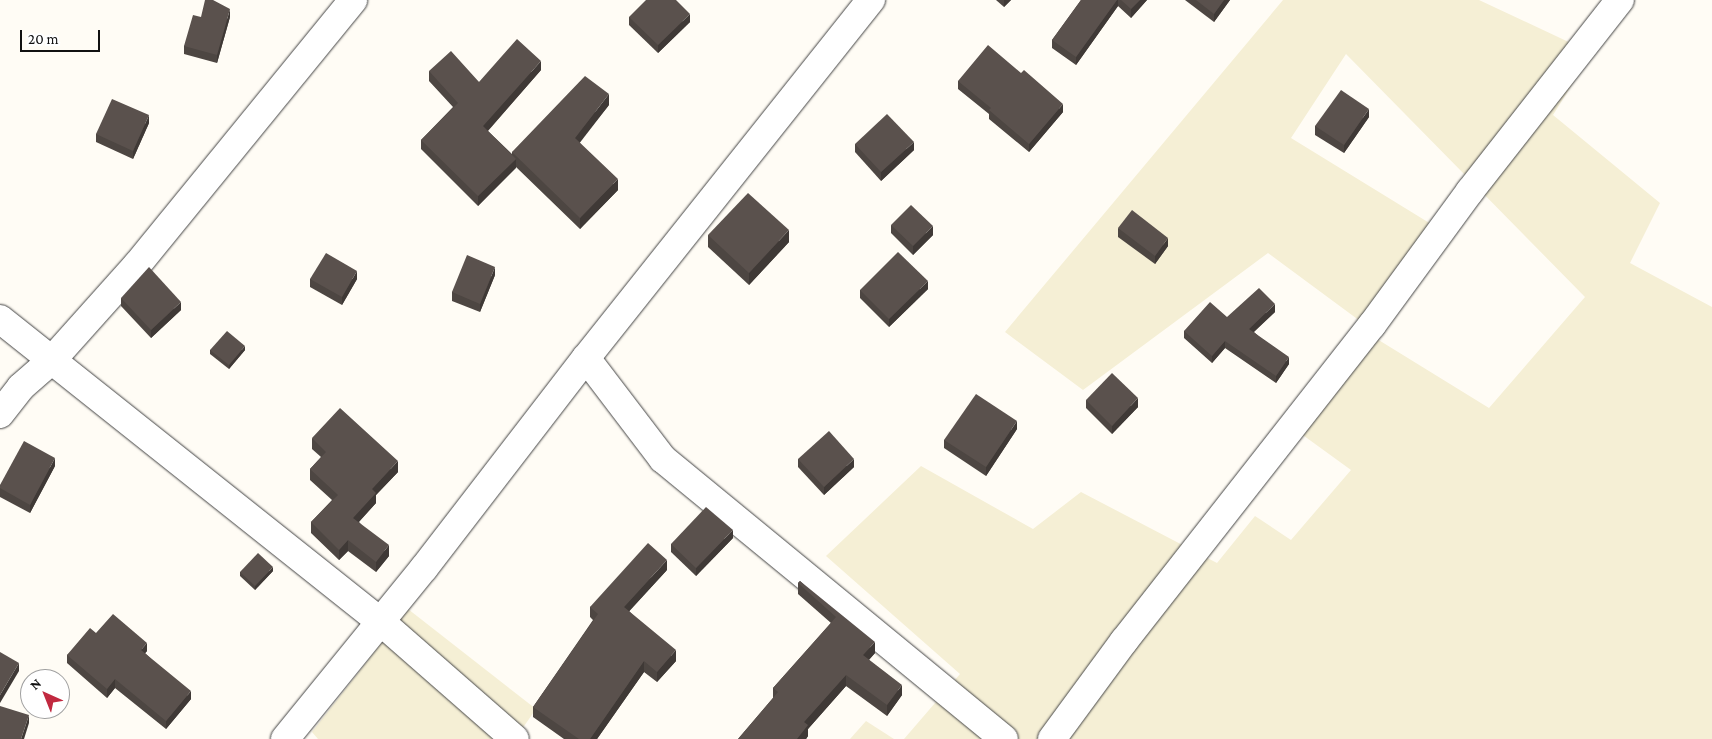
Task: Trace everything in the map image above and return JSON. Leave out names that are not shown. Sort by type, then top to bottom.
[{"type":"street","points":[[0,414],[21,387],[52,360],[149,250],[353,0]]},
{"type":"street","points":[[285,739],[424,568],[586,358],[871,0]]},
{"type":"street","points":[[1052,739],[1124,641],[1372,325],[1470,191],[1620,0]]},
{"type":"street","points":[[0,319],[380,621],[515,739]]},
{"type":"street","points":[[586,358],[664,459],[1004,739]]},
{"type":"shaded area","points":[[1283,0],[1479,0],[1592,53],[1553,115],[1660,203],[1630,263],[1712,307],[1712,739],[904,739],[960,674],[826,556],[921,466],[1033,529],[1081,492],[1217,563],[1255,516],[1291,540],[1351,470],[1300,433],[1377,339],[1489,408],[1585,297],[1346,54],[1291,138],[1431,224],[1360,321],[1268,253],[1083,390],[1005,332]]},
{"type":"shaded area","points":[[408,609],[536,709],[515,739],[318,739],[312,732]]},
{"type":"shaded area","points":[[866,721],[894,739],[850,739]]},
{"type":"building","points":[[205,0],[213,0],[230,9],[217,55],[184,46],[193,15],[201,17]]},
{"type":"building","points":[[646,0],[676,0],[690,14],[658,45],[629,17]]},
{"type":"building","points":[[1081,0],[1117,0],[1076,57],[1052,40]]},
{"type":"building","points":[[1121,0],[1140,0],[1131,9]]},
{"type":"building","points":[[1196,0],[1224,0],[1214,14]]},
{"type":"building","points":[[517,39],[541,61],[483,126],[516,159],[478,196],[421,140],[458,103],[429,71],[451,51],[479,82]]},
{"type":"building","points":[[988,45],[1021,73],[1024,70],[1063,104],[1029,144],[989,110],[991,108],[958,81]]},
{"type":"building","points":[[585,76],[609,94],[575,138],[618,179],[580,218],[512,152]]},
{"type":"building","points":[[1341,90],[1369,109],[1344,145],[1315,126]]},
{"type":"building","points":[[112,99],[149,115],[133,151],[96,134]]},
{"type":"building","points":[[887,114],[914,142],[881,172],[855,144]]},
{"type":"building","points":[[748,193],[789,230],[749,273],[708,235]]},
{"type":"building","points":[[911,205],[933,226],[913,246],[891,225]]},
{"type":"building","points":[[1132,210],[1168,238],[1155,256],[1118,228]]},
{"type":"building","points":[[898,252],[928,281],[889,319],[860,290]]},
{"type":"building","points":[[326,253],[357,271],[342,297],[310,279]]},
{"type":"building","points":[[467,255],[495,267],[480,304],[452,292]]},
{"type":"building","points":[[149,267],[181,302],[151,330],[121,298]]},
{"type":"building","points":[[1259,288],[1275,304],[1249,329],[1289,357],[1276,376],[1225,341],[1212,356],[1184,331],[1210,302],[1227,317]]},
{"type":"building","points":[[227,331],[245,346],[229,365],[210,350]]},
{"type":"building","points":[[1112,373],[1138,398],[1112,426],[1086,400]]},
{"type":"building","points":[[976,394],[1017,421],[986,467],[944,440]]},
{"type":"building","points":[[340,408],[398,461],[372,489],[376,493],[353,518],[389,545],[376,562],[348,540],[339,550],[311,522],[338,495],[310,469],[326,452],[312,438]]},
{"type":"building","points":[[829,431],[854,459],[824,487],[798,459]]},
{"type":"building","points":[[24,441],[55,458],[30,505],[0,488]]},
{"type":"building","points":[[706,507],[733,530],[696,568],[671,544]]},
{"type":"building","points":[[648,543],[667,560],[624,607],[676,650],[657,672],[644,661],[590,739],[579,739],[533,707],[598,614],[590,607]]},
{"type":"building","points":[[258,553],[273,567],[255,586],[240,572]]},
{"type":"building","points":[[800,581],[875,642],[863,655],[902,685],[887,705],[846,675],[804,722],[808,725],[797,739],[738,739],[778,692],[773,688],[836,617],[798,583]]},
{"type":"building","points":[[113,614],[147,643],[141,650],[191,691],[166,721],[115,679],[107,689],[67,655],[90,628],[96,633]]},
{"type":"building","points":[[0,652],[19,663],[0,695]]},
{"type":"building","points":[[0,706],[20,712],[20,719],[28,719],[21,739],[0,739]]}]
